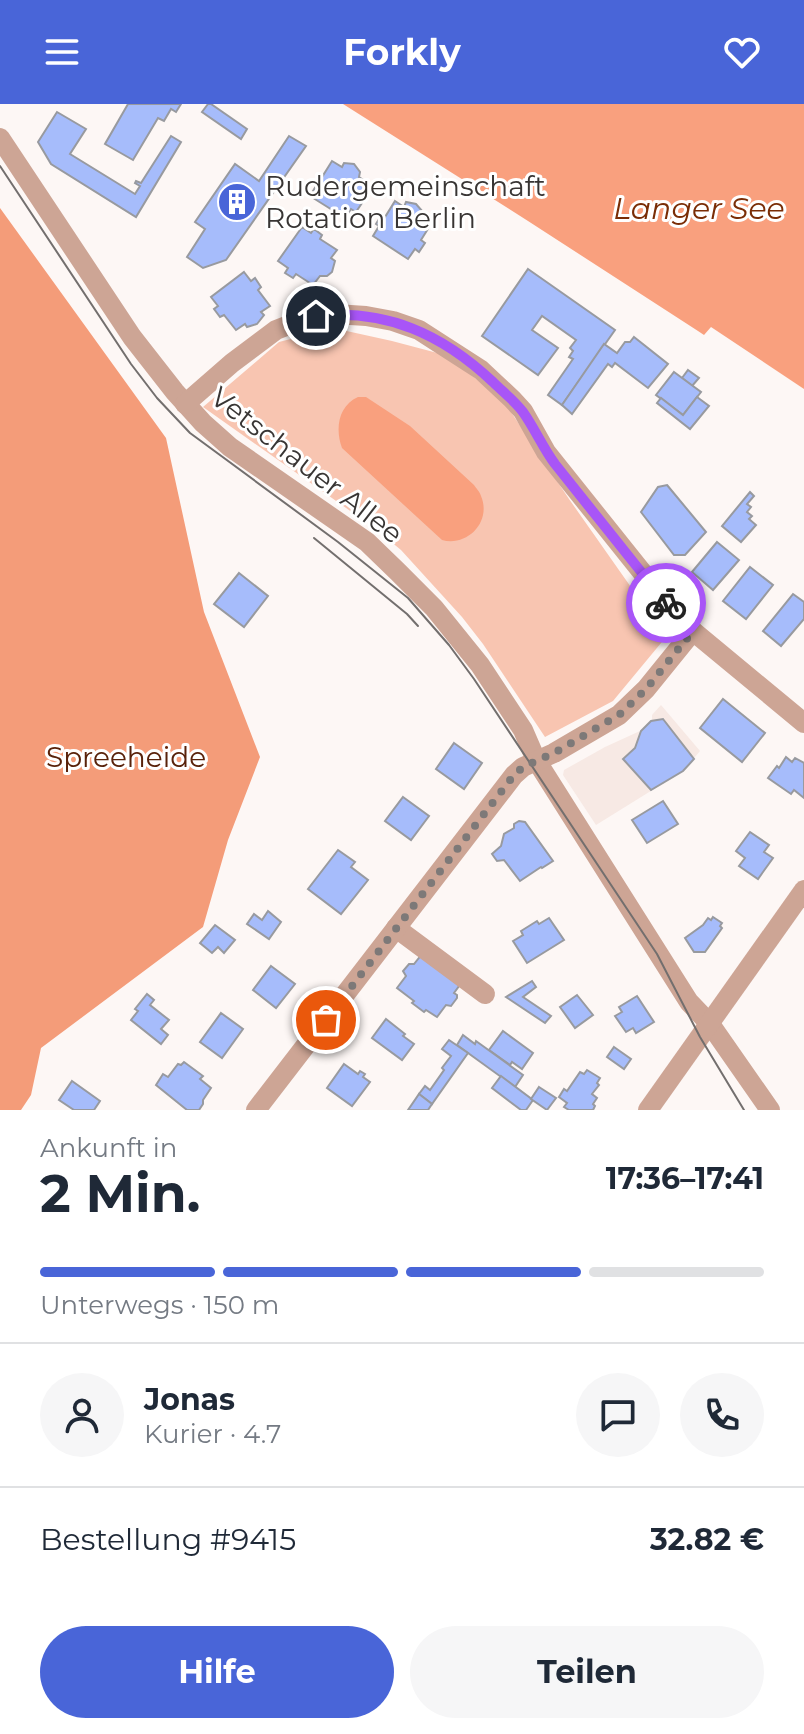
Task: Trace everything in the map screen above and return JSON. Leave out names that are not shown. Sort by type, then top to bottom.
[{"type":"street","name":"Vetschauer Allee","points":[[0,138],[132,337],[185,404],[230,447],[367,542],[434,608],[480,665],[523,730],[536,760],[689,1002],[710,1024],[770,1110]]},
{"type":"street","points":[[185,404],[276,330],[299,321],[335,314],[423,324],[481,370],[523,411],[546,452],[682,622],[804,723]]},
{"type":"street","points":[[256,1110],[514,775],[523,767],[554,753],[619,715],[646,689],[693,631]]},
{"type":"street","points":[[648,1110],[804,890]]},
{"type":"street","points":[[396,928],[485,994]]},
{"type":"shaded area","points":[[333,328],[445,355],[507,406],[666,637],[613,701],[545,737],[483,644],[401,550],[203,407],[279,342]]},
{"type":"shaded area","points":[[661,705],[700,751],[683,771],[596,825],[563,775],[564,770],[640,731],[652,720],[652,715]]},
{"type":"green space","name":"Spreeheide","points":[[0,208],[166,438],[204,612],[260,757],[228,840],[203,927],[41,1048],[31,1095],[21,1110],[0,1110]]},
{"type":"water","name":"Langer See","points":[[343,104],[804,104],[804,389],[711,327],[704,335]]},
{"type":"water","points":[[358,397],[366,397],[410,426],[474,485],[484,506],[483,515],[468,536],[460,540],[442,540],[342,448],[339,426],[342,412]]},
{"type":"building","points":[[128,104],[181,104],[176,112],[171,109],[164,121],[158,118],[133,160],[105,144]]},
{"type":"building","points":[[208,104],[247,129],[241,139],[202,112]]},
{"type":"building","points":[[57,112],[86,129],[70,154],[135,194],[140,186],[136,181],[141,183],[171,136],[181,142],[136,217],[51,164],[38,142]]},
{"type":"building","name":"Rudergemeinschaft Rotation Berlin","points":[[289,136],[306,146],[226,260],[203,268],[187,257],[205,229],[195,222],[235,164],[259,181]]},
{"type":"building","points":[[332,161],[342,167],[344,163],[354,164],[360,172],[359,177],[368,183],[358,200],[362,203],[356,212],[351,209],[345,218],[310,196],[316,186],[313,184],[319,175],[322,177]]},
{"type":"building","points":[[395,201],[404,207],[406,202],[416,204],[423,212],[422,217],[431,224],[421,240],[425,243],[419,252],[415,249],[408,259],[373,236],[381,216],[385,217]]},
{"type":"building","points":[[302,227],[311,233],[314,229],[322,235],[320,239],[337,250],[331,258],[335,261],[332,272],[320,276],[313,285],[296,274],[293,278],[285,273],[288,268],[278,261]]},
{"type":"building","points":[[528,269],[615,330],[562,405],[548,395],[573,359],[569,357],[573,351],[570,348],[576,340],[542,316],[532,330],[558,348],[538,375],[482,336]]},
{"type":"building","points":[[244,272],[251,281],[255,278],[261,287],[258,290],[270,306],[261,312],[264,315],[257,324],[247,327],[245,324],[236,330],[224,315],[220,317],[214,309],[218,306],[211,297]]},
{"type":"building","points":[[634,337],[668,364],[648,388],[615,363],[612,367],[608,364],[572,414],[562,405],[604,344],[617,353],[625,342],[630,342]]},
{"type":"building","points":[[688,370],[699,378],[692,386],[682,378]]},
{"type":"building","points":[[674,372],[701,392],[683,415],[656,395]]},
{"type":"building","points":[[697,397],[709,406],[690,429],[657,403],[661,398],[683,415]]},
{"type":"building","points":[[667,485],[706,532],[685,555],[674,555],[641,512],[658,487]]},
{"type":"building","points":[[750,492],[754,496],[747,504],[751,507],[747,512],[756,525],[741,542],[722,526]]},
{"type":"building","points":[[717,542],[739,560],[713,590],[692,572]]},
{"type":"building","points":[[750,567],[773,585],[746,619],[723,601]]},
{"type":"building","points":[[239,573],[268,596],[244,627],[214,604]]},
{"type":"building","points":[[793,594],[804,602],[804,619],[781,646],[763,631]]},
{"type":"building","points":[[723,699],[765,733],[742,762],[700,728]]},
{"type":"building","points":[[663,719],[694,759],[683,771],[651,790],[623,759],[635,748],[641,731],[651,721]]},
{"type":"building","points":[[454,743],[482,763],[464,789],[436,769]]},
{"type":"building","points":[[786,757],[792,762],[795,758],[804,763],[804,798],[794,790],[791,794],[768,778]]},
{"type":"building","points":[[403,797],[429,816],[411,840],[385,821]]},
{"type":"building","points":[[663,801],[678,824],[647,843],[632,820]]},
{"type":"building","points":[[519,821],[525,822],[553,861],[520,881],[504,860],[497,861],[492,854],[501,846],[504,834]]},
{"type":"building","points":[[750,832],[769,845],[764,852],[773,858],[758,879],[739,866],[745,858],[736,851]]},
{"type":"building","points":[[338,850],[355,862],[351,867],[368,880],[341,914],[308,889]]},
{"type":"building","points":[[268,911],[281,922],[269,939],[247,924],[254,914],[262,920]]},
{"type":"building","points":[[713,917],[722,923],[722,928],[705,952],[694,952],[685,938]]},
{"type":"building","points":[[549,918],[564,940],[527,963],[513,941],[523,935],[521,931]]},
{"type":"building","points":[[215,925],[235,940],[224,953],[218,947],[212,953],[200,943]]},
{"type":"building","points":[[422,954],[462,982],[454,993],[457,998],[451,1006],[446,1005],[437,1017],[426,1010],[424,1012],[397,988],[406,976],[403,971]]},
{"type":"building","points":[[271,966],[295,984],[276,1008],[253,990]]},
{"type":"building","points":[[532,981],[536,987],[523,997],[551,1016],[545,1023],[506,997]]},
{"type":"building","points":[[147,994],[154,1000],[150,1005],[169,1020],[161,1029],[168,1035],[161,1044],[131,1020]]},
{"type":"building","points":[[577,995],[593,1015],[575,1028],[560,1007]]},
{"type":"building","points":[[637,996],[654,1022],[636,1033],[633,1028],[626,1032],[615,1016],[622,1012],[619,1007]]},
{"type":"building","points":[[221,1013],[243,1029],[222,1058],[200,1042]]},
{"type":"building","points":[[386,1019],[414,1044],[402,1060],[372,1038]]},
{"type":"building","points":[[503,1031],[533,1053],[522,1069],[512,1062],[510,1065],[489,1050]]},
{"type":"building","points":[[463,1035],[523,1075],[515,1087],[457,1045]]},
{"type":"building","points":[[449,1040],[468,1053],[432,1104],[419,1094],[425,1086],[430,1090],[444,1070],[442,1068],[451,1056],[442,1049]]},
{"type":"building","points":[[614,1047],[631,1059],[624,1069],[607,1057]]},
{"type":"building","points":[[184,1062],[203,1076],[200,1079],[211,1088],[199,1110],[187,1110],[156,1085],[163,1074],[168,1077],[178,1064]]},
{"type":"building","points":[[344,1064],[358,1074],[360,1071],[365,1074],[363,1077],[370,1082],[352,1106],[327,1088]]},
{"type":"building","points":[[587,1070],[600,1078],[592,1094],[597,1098],[593,1104],[595,1106],[593,1110],[569,1110],[564,1107],[567,1103],[559,1097],[580,1072],[584,1074]]},
{"type":"building","points":[[501,1076],[533,1100],[526,1110],[521,1110],[492,1088]]},
{"type":"building","points":[[72,1081],[100,1101],[94,1110],[74,1110],[59,1100]]},
{"type":"building","points":[[539,1087],[556,1098],[547,1110],[531,1099]]},
{"type":"building","points":[[419,1094],[432,1104],[428,1110],[408,1110]]},
{"type":"tram line","points":[[0,166],[131,364],[157,398],[190,433],[338,542],[408,598],[449,645],[657,954],[700,1037],[744,1110]]},
{"type":"tram line","points":[[314,538],[418,626]]},
{"type":"way so far","points":[[326,1020],[514,775],[523,767],[554,753],[619,715],[646,689],[693,631],[666,603]]},
{"type":"place","name":"Rudergemeinschaft Rotation Berlin","points":[[237,202]]},
{"type":"route","points":[[316,316],[366,316],[393,321],[425,333],[481,370],[523,411],[546,452],[666,603]]}]
